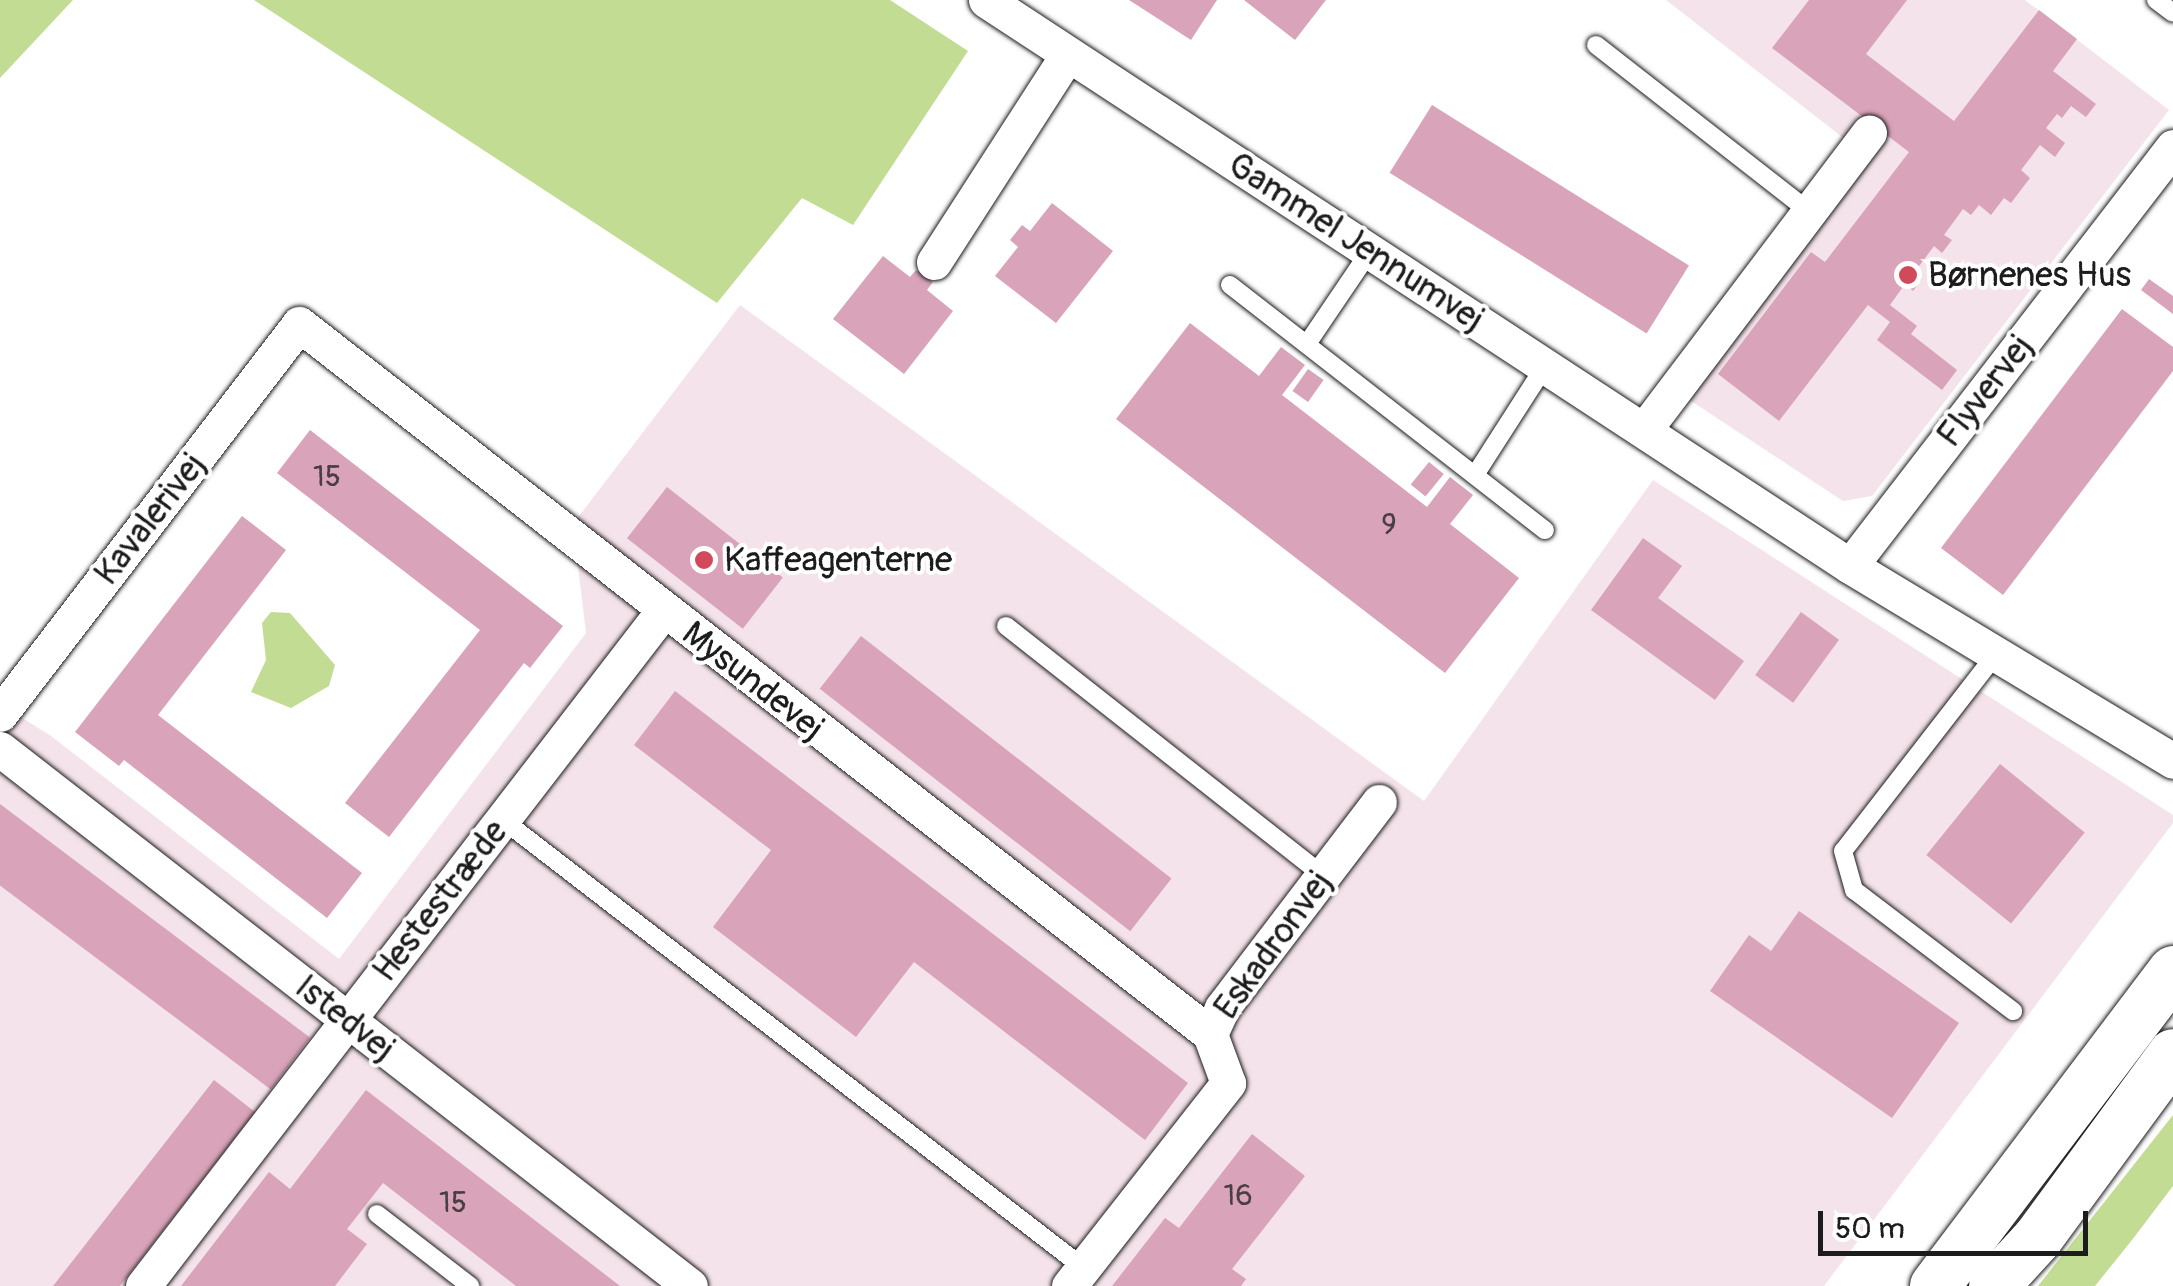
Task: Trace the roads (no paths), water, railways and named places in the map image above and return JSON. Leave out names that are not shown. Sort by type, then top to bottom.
[{"type":"main road","points":[[1936,1286],[2173,971]]},
{"type":"main road","points":[[1994,1286],[2038,1238],[2173,1054]]},
{"type":"street","name":"Gammel Jennumvej","points":[[986,0],[1850,566],[2173,761]]},
{"type":"street","points":[[934,262],[1068,54]]},
{"type":"street","points":[[1644,430],[1869,133]]},
{"type":"street","name":"Flyvervej","points":[[1850,566],[2168,165]]},
{"type":"street","name":"Mysundevej","points":[[299,324],[663,612],[1210,1034]]},
{"type":"street","name":"Kavalerivej","points":[[0,714],[299,324]]},
{"type":"street","name":"Hestestræde","points":[[144,1286],[663,612]]},
{"type":"street","name":"Istedvej","points":[[0,749],[690,1286]]},
{"type":"street","name":"Eskadronvej","points":[[1076,1277],[1228,1083],[1210,1034],[1222,1008],[1379,802]]},
{"type":"lane","points":[[2156,0],[2173,13]]},
{"type":"lane","points":[[1596,45],[1810,212]]},
{"type":"lane","points":[[1307,344],[1370,251]]},
{"type":"lane","points":[[1230,284],[1546,530]]},
{"type":"lane","points":[[1474,474],[1545,366]]},
{"type":"lane","points":[[1006,626],[1322,874]]},
{"type":"lane","points":[[1996,654],[1843,851],[1854,890],[2013,1012]]},
{"type":"lane","points":[[503,820],[1076,1277]]},
{"type":"lane","points":[[377,1214],[470,1286]]},
{"type":"place","name":"Børnenes Hus","points":[[1908,275]]},
{"type":"place","name":"Kaffeagenterne","points":[[704,560]]}]
